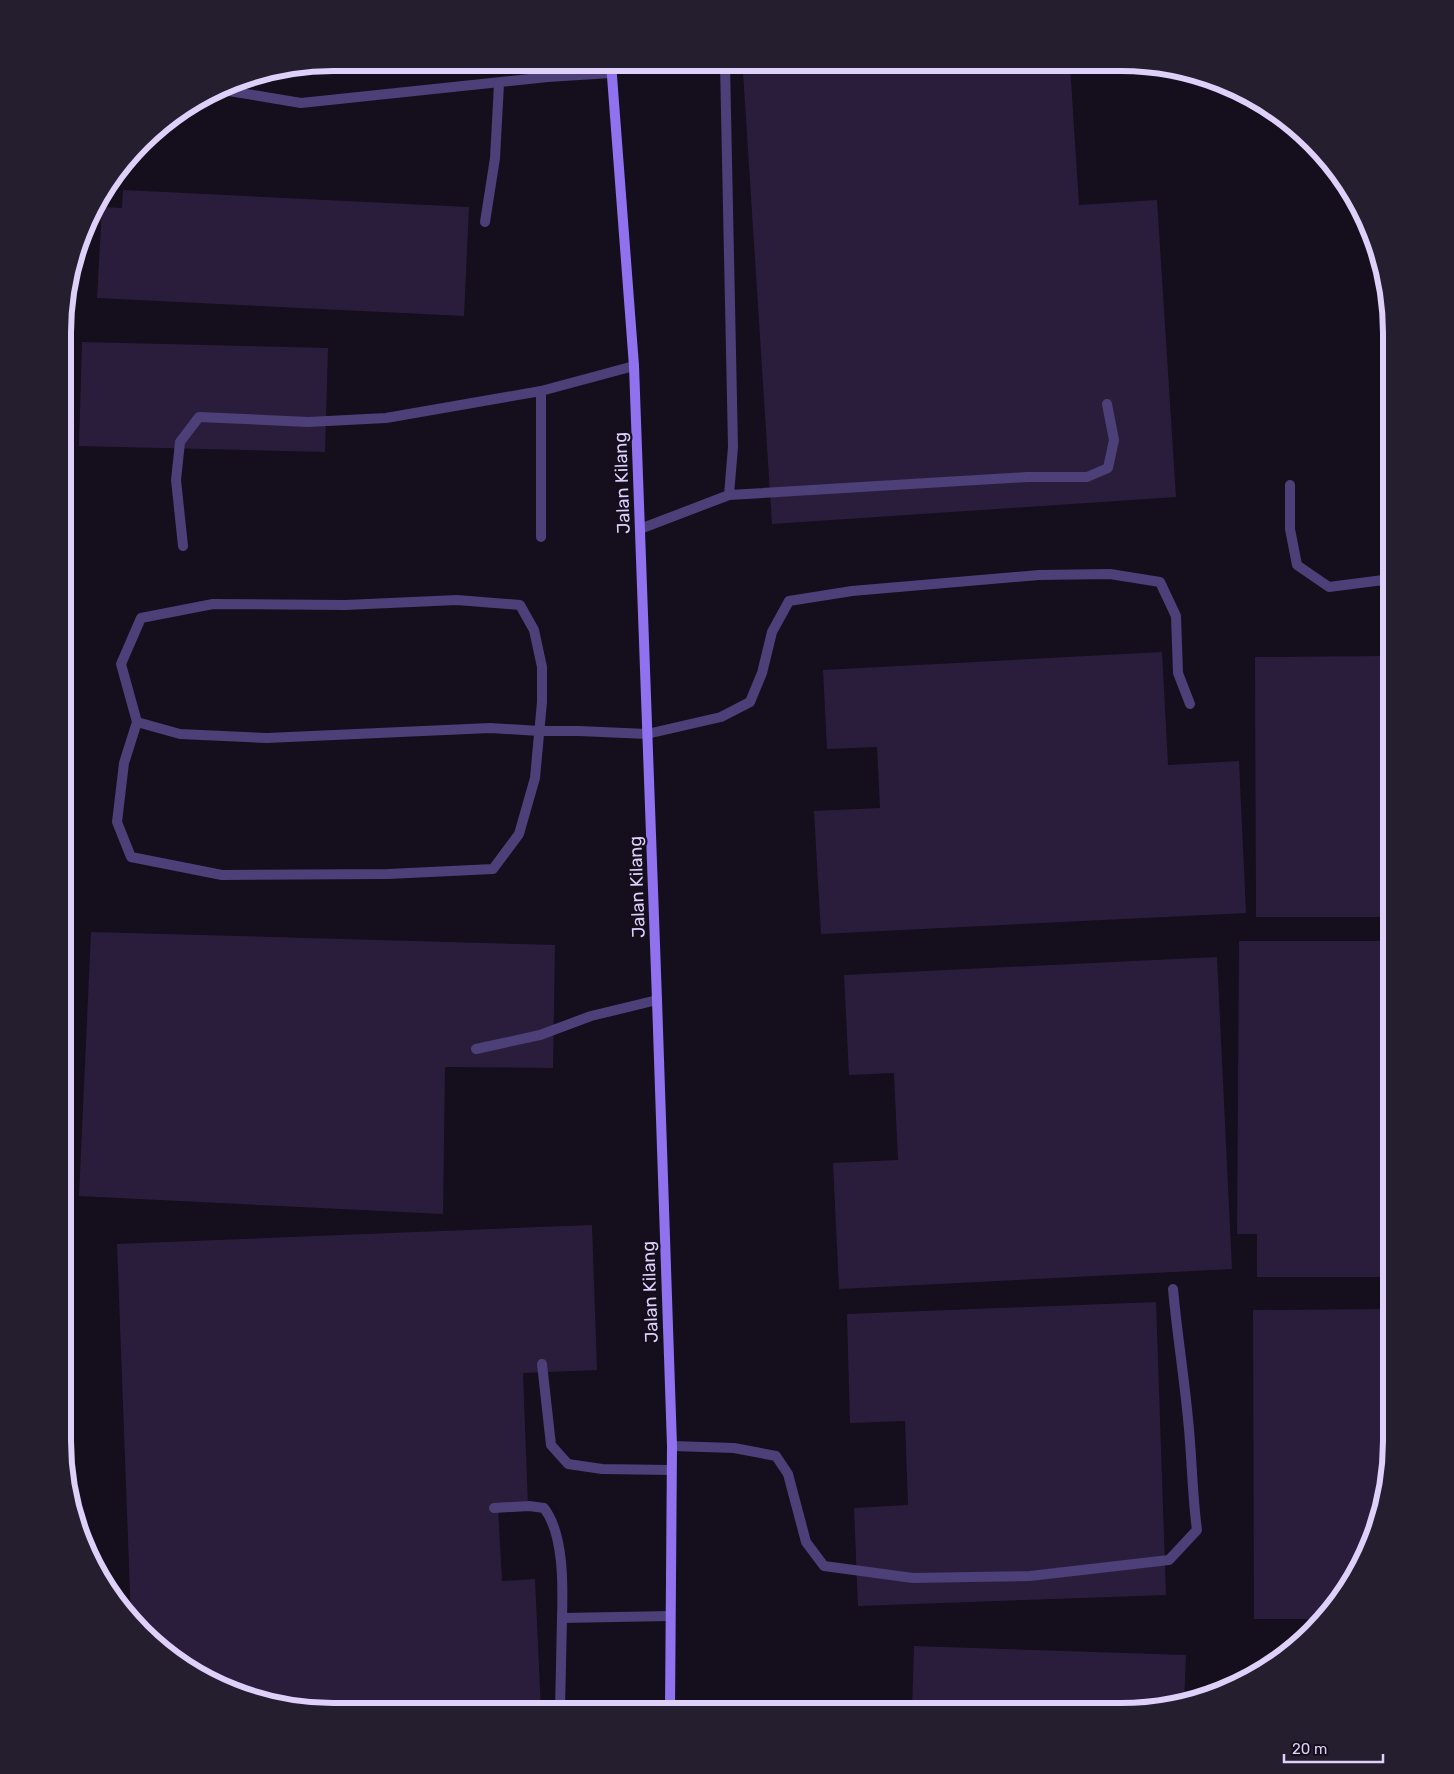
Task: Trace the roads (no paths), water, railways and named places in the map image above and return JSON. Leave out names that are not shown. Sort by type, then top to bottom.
[{"type":"street","name":"Jalan Kilang","points":[[611,71],[634,366],[657,1000],[672,1446],[670,1703]]},
{"type":"lane","points":[[232,91],[301,103],[499,84],[590,71]]},
{"type":"lane","points":[[725,71],[734,447],[729,495]]},
{"type":"lane","points":[[486,222],[495,158],[499,84]]},
{"type":"lane","points":[[183,546],[176,480],[180,442],[199,417],[308,422],[386,418],[541,391],[634,366]]},
{"type":"lane","points":[[541,391],[541,537]]},
{"type":"lane","points":[[640,529],[729,495],[1027,477],[1086,477],[1108,468],[1114,440],[1106,404]]},
{"type":"lane","points":[[1290,485],[1290,529],[1297,565],[1329,587],[1383,580]]},
{"type":"lane","points":[[137,722],[180,734],[267,738],[490,728],[539,732],[579,730],[647,734],[721,717],[750,702],[762,673],[772,632],[790,601],[852,592],[1039,575],[1110,574],[1160,582],[1176,616],[1178,673],[1190,704]]},
{"type":"lane","points":[[457,600],[520,605],[534,630],[542,667],[542,702],[539,732],[535,778],[519,834],[493,869],[388,874],[222,875],[132,857],[117,822],[124,764],[137,722],[121,664],[140,618],[213,604],[345,605],[457,600]]},
{"type":"lane","points":[[476,1049],[540,1035],[592,1016],[657,1000]]},
{"type":"lane","points":[[672,1446],[734,1448],[776,1456],[788,1474],[806,1542],[824,1566],[913,1578],[1030,1576],[1169,1560],[1197,1530],[1192,1491],[1188,1420],[1178,1348],[1173,1289]]},
{"type":"lane","points":[[542,1364],[551,1445],[568,1464],[602,1469],[671,1470]]},
{"type":"lane","points":[[494,1508],[529,1506],[544,1508],[553,1519],[563,1589],[560,1703]]},
{"type":"lane","points":[[562,1618],[670,1616]]}]
